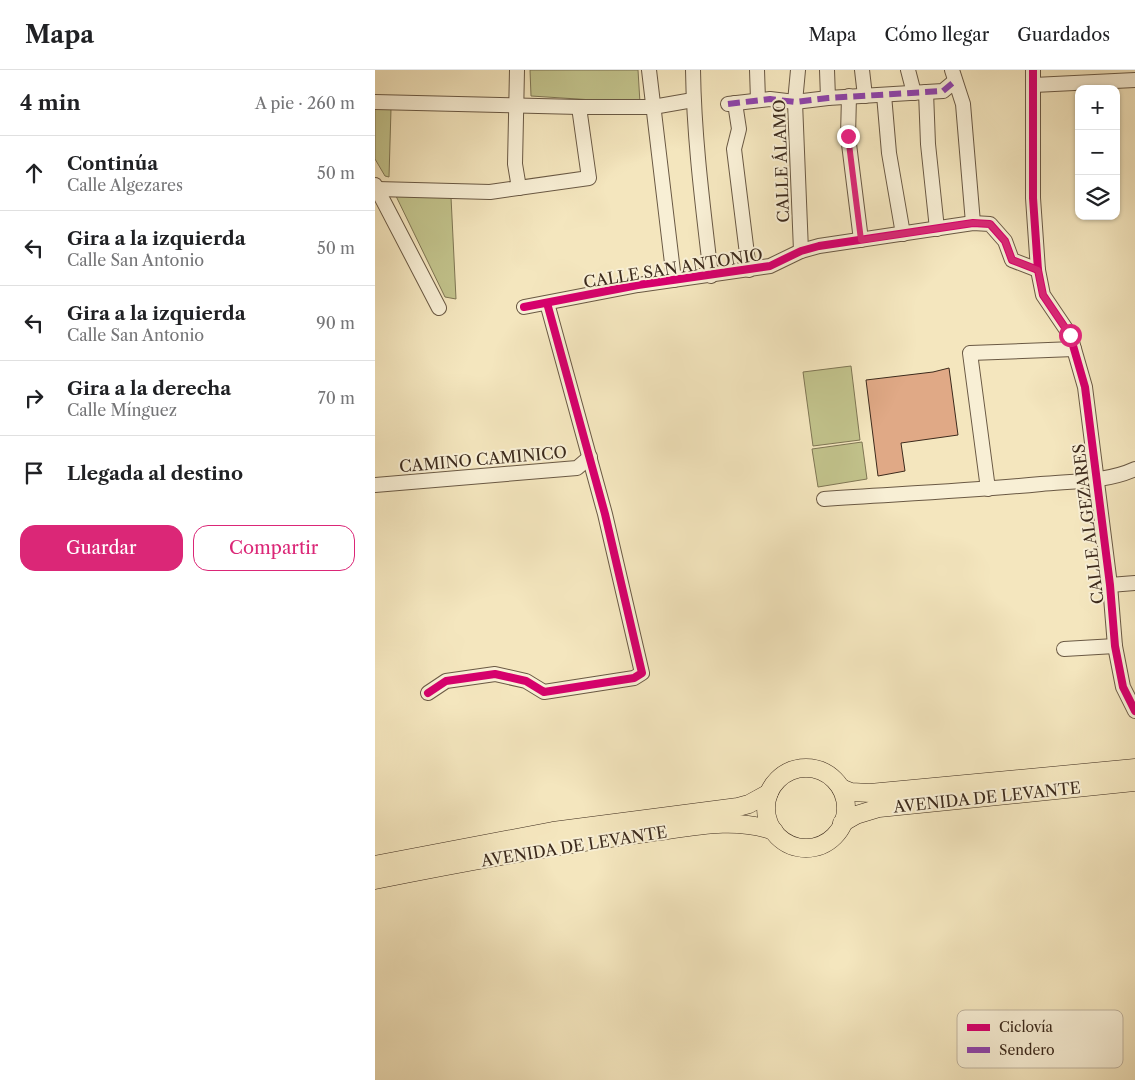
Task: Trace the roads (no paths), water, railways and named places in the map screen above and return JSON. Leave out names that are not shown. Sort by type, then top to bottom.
[{"type":"main road","points":[[811,768],[825,773],[837,782],[841,788],[845,802],[845,816],[829,840],[810,847],[789,844],[774,831],[767,816],[766,808],[769,792],[783,775],[796,769],[811,768]]},
{"type":"main road","name":"AVENIDA DE LEVANTE","points":[[841,788],[851,792],[870,793],[1135,768]]},
{"type":"main road","name":"AVENIDA DE LEVANTE","points":[[842,823],[856,814],[879,808],[1135,782]]},
{"type":"main road","name":"AVENIDA DE LEVANTE","points":[[375,865],[553,831],[738,807],[754,802],[769,792]]},
{"type":"main road","name":"AVENIDA DE LEVANTE","points":[[375,880],[538,850],[671,830],[741,823],[761,826],[774,831]]},
{"type":"street","points":[[517,70],[515,164],[519,188]]},
{"type":"street","points":[[649,70],[674,280]]},
{"type":"street","points":[[693,70],[693,100],[711,276]]},
{"type":"street","points":[[757,70],[758,100]]},
{"type":"street","name":"CALLE ÁLAMO","points":[[798,70],[795,102],[801,250]]},
{"type":"street","points":[[827,70],[828,98]]},
{"type":"street","points":[[862,70],[865,96]]},
{"type":"street","points":[[908,70],[920,92],[928,144],[937,229]]},
{"type":"street","name":"CALLE ALGEZARES","points":[[1033,70],[1033,198],[1038,270],[1043,295],[1070,335],[1085,387],[1110,585],[1115,646],[1123,687],[1135,711]]},
{"type":"street","points":[[749,270],[733,149],[739,129],[732,103],[769,99],[795,102],[849,96],[943,91],[953,76]]},
{"type":"street","points":[[953,76],[963,104],[973,223]]},
{"type":"street","points":[[1034,85],[1094,76],[1135,80]]},
{"type":"street","points":[[884,94],[889,153],[903,234]]},
{"type":"street","points":[[849,96],[848,136],[861,240]]},
{"type":"street","points":[[375,102],[653,107],[693,100]]},
{"type":"street","points":[[376,187],[490,192],[589,178],[579,107]]},
{"type":"street","points":[[376,187],[439,308]]},
{"type":"street","name":"CALLE SAN ANTONIO","points":[[524,308],[638,285],[771,266],[801,250],[819,246],[973,223],[990,224],[1005,241],[1012,260],[1038,270]]},
{"type":"street","points":[[428,692],[447,681],[487,674],[526,680],[544,692],[634,678],[642,673],[605,514],[547,303]]},
{"type":"street","points":[[988,489],[970,353],[1074,349]]},
{"type":"street","name":"CAMINO CAMINICO","points":[[375,485],[577,468],[589,457]]},
{"type":"street","points":[[825,499],[988,489],[1097,479],[1123,474],[1135,469]]},
{"type":"street","points":[[1110,585],[1135,583]]},
{"type":"street","points":[[1064,649],[1115,646]]}]
